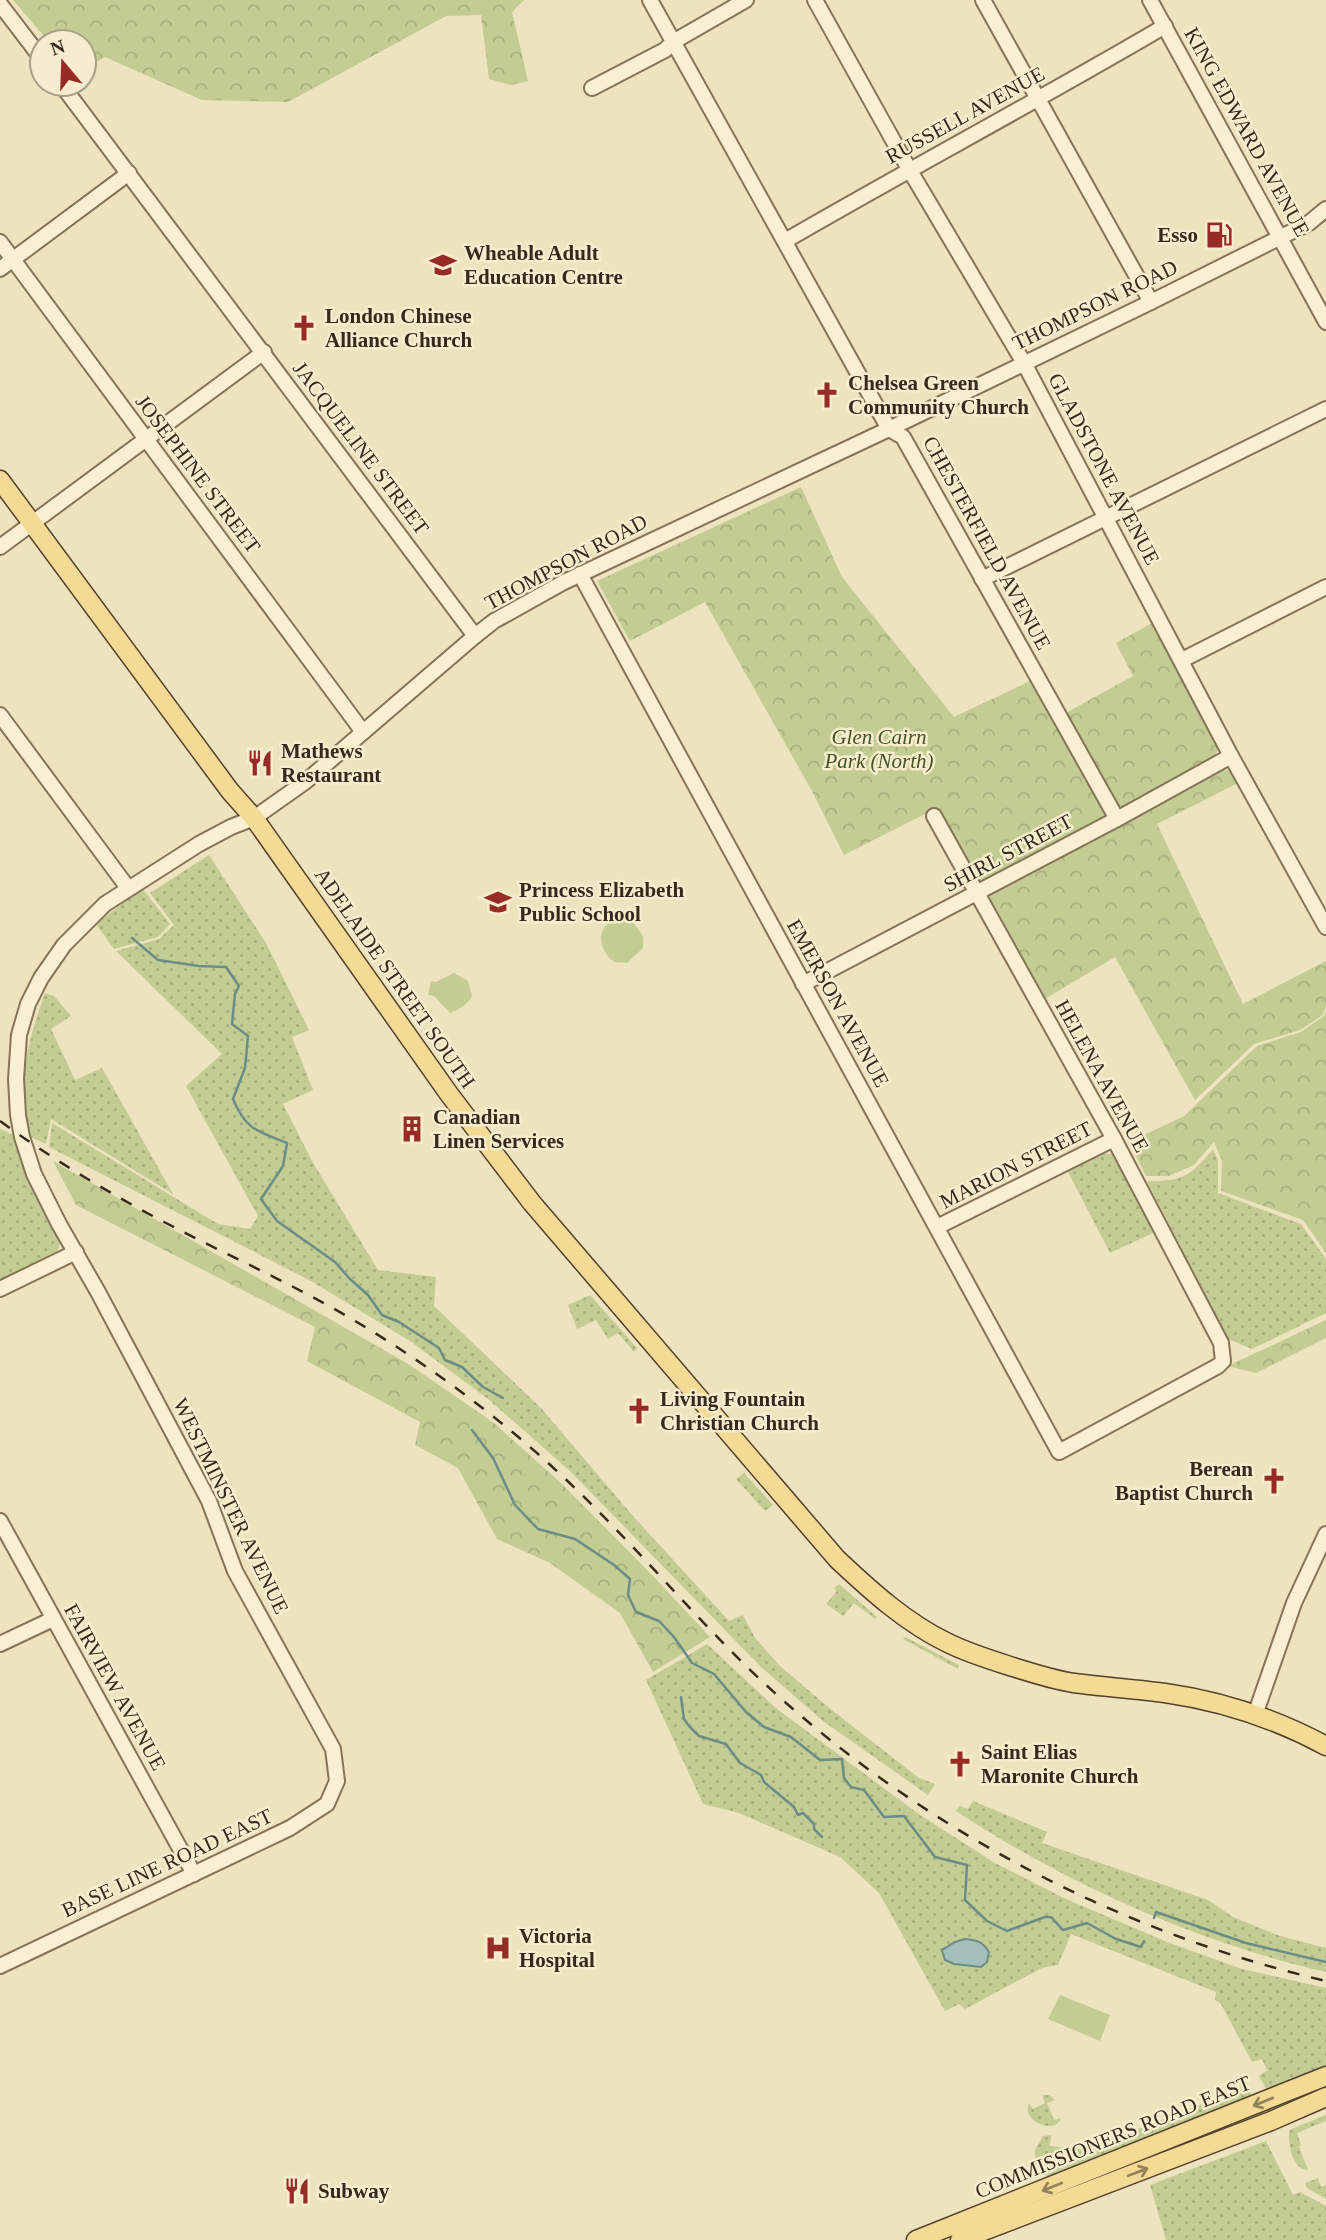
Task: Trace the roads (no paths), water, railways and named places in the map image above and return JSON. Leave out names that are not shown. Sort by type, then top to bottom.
[{"type":"main road","name":"ADELAIDE STREET SOUTH","points":[[0,480],[230,791],[254,818],[449,1094],[532,1203],[837,1559],[871,1591],[946,1642],[1019,1669],[1073,1683],[1178,1695],[1211,1702],[1288,1727],[1326,1746]]},
{"type":"main road","name":"COMMISSIONERS ROAD EAST","points":[[916,2240],[1326,2076]]},
{"type":"main road","name":"COMMISSIONERS ROAD EAST","points":[[960,2240],[1271,2121],[1326,2097]]},
{"type":"street","name":"CHESTERFIELD AVENUE","points":[[650,0],[889,429],[903,437],[1117,819]]},
{"type":"street","points":[[592,88],[665,50],[673,42],[746,0]]},
{"type":"street","name":"GLADSTONE AVENUE","points":[[815,0],[909,169],[1024,363],[1231,756],[1326,927]]},
{"type":"street","points":[[982,0],[1151,302]]},
{"type":"street","name":"KING EDWARD AVENUE","points":[[1150,0],[1326,322]]},
{"type":"street","points":[[0,4],[28,41]]},
{"type":"street","name":"RUSSELL AVENUE","points":[[785,241],[909,169],[1039,100],[1165,26]]},
{"type":"street","name":"JACQUELINE STREET","points":[[72,98],[475,636]]},
{"type":"street","points":[[0,269],[129,173]]},
{"type":"street","name":"THOMPSON ROAD","points":[[76,1252],[34,1174],[22,1137],[16,1079],[19,1035],[28,1004],[41,978],[64,945],[105,904],[199,844],[254,818],[305,782],[494,621],[580,574],[889,429],[1281,238],[1309,223],[1326,209]]},
{"type":"street","name":"JOSEPHINE STREET","points":[[0,242],[363,732]]},
{"type":"street","points":[[0,547],[264,352]]},
{"type":"street","points":[[982,579],[1326,409]]},
{"type":"street","name":"EMERSON AVENUE","points":[[580,574],[1059,1452]]},
{"type":"street","points":[[1182,660],[1326,587]]},
{"type":"street","points":[[0,716],[128,888]]},
{"type":"street","name":"SHIRL STREET","points":[[803,984],[1231,756]]},
{"type":"street","name":"HELENA AVENUE","points":[[934,816],[1114,1139],[1221,1343],[1223,1361],[1217,1366],[1059,1452]]},
{"type":"street","name":"MARION STREET","points":[[937,1227],[1114,1139]]},
{"type":"street","points":[[0,1289],[76,1252]]},
{"type":"street","name":"WESTMINSTER AVENUE","points":[[76,1252],[209,1501],[235,1571],[331,1746],[337,1781]]},
{"type":"street","name":"FAIRVIEW AVENUE","points":[[0,1521],[194,1874]]},
{"type":"street","points":[[1255,1715],[1294,1603],[1326,1534]]},
{"type":"street","points":[[0,1644],[53,1619]]},
{"type":"street","name":"BASE LINE ROAD EAST","points":[[0,1966],[290,1828],[327,1804],[337,1781]]},
{"type":"water","points":[[965,1939],[979,1942],[989,1952],[987,1962],[981,1967],[954,1964],[945,1960],[942,1950]]},
{"type":"waterway","points":[[132,938],[158,960],[226,967],[239,986],[235,994],[232,1024],[248,1036],[245,1068],[233,1099],[243,1117],[254,1128],[287,1143],[283,1166],[261,1199],[277,1221],[335,1262],[368,1295],[382,1315],[399,1322],[439,1348],[445,1360],[462,1367],[483,1387],[503,1398]]},
{"type":"waterway","points":[[472,1430],[493,1458],[515,1505],[538,1529],[575,1539],[630,1579],[628,1595],[636,1612],[659,1621],[692,1663],[714,1674],[746,1712],[764,1727],[791,1737],[820,1760],[842,1759],[844,1778],[851,1787],[864,1790],[884,1817],[904,1816],[935,1857],[967,1865],[965,1900],[987,1921],[1007,1931],[1051,1917],[1063,1930],[1087,1923],[1116,1939],[1141,1947],[1144,1941]]},
{"type":"waterway","points":[[681,1697],[684,1719],[699,1736],[726,1744],[740,1763],[761,1775],[764,1782],[794,1807],[798,1815],[803,1813],[822,1837]]},
{"type":"waterway","points":[[1154,1918],[1156,1912],[1246,1943],[1326,1962]]},
{"type":"railway","points":[[0,1121],[60,1162],[122,1199],[347,1316],[464,1394],[566,1479],[747,1667],[809,1723],[875,1774],[944,1821],[1016,1863],[1090,1900],[1167,1932],[1246,1959],[1326,1981]]},
{"type":"place","name":"Esso","points":[[1219,235]]},
{"type":"place","name":"Wheable Adult Education Centre","points":[[443,265]]},
{"type":"place","name":"London Chinese Alliance Church","points":[[304,328]]},
{"type":"place","name":"Chelsea Green Community Church","points":[[827,395]]},
{"type":"place","name":"Mathews Restaurant","points":[[260,763]]},
{"type":"place","name":"Princess Elizabeth Public School","points":[[498,902]]},
{"type":"place","name":"Canadian Linen Services","points":[[412,1129]]},
{"type":"place","name":"Living Fountain Christian Church","points":[[639,1411]]},
{"type":"place","name":"Berean Baptist Church","points":[[1274,1481]]},
{"type":"place","name":"Saint Elias Maronite Church","points":[[960,1764]]},
{"type":"place","name":"Victoria Hospital","points":[[498,1948]]},
{"type":"place","name":"Subway","points":[[297,2191]]},
{"type":"park label","name":"Glen Cairn Park (North)","points":[[879,749]]}]
